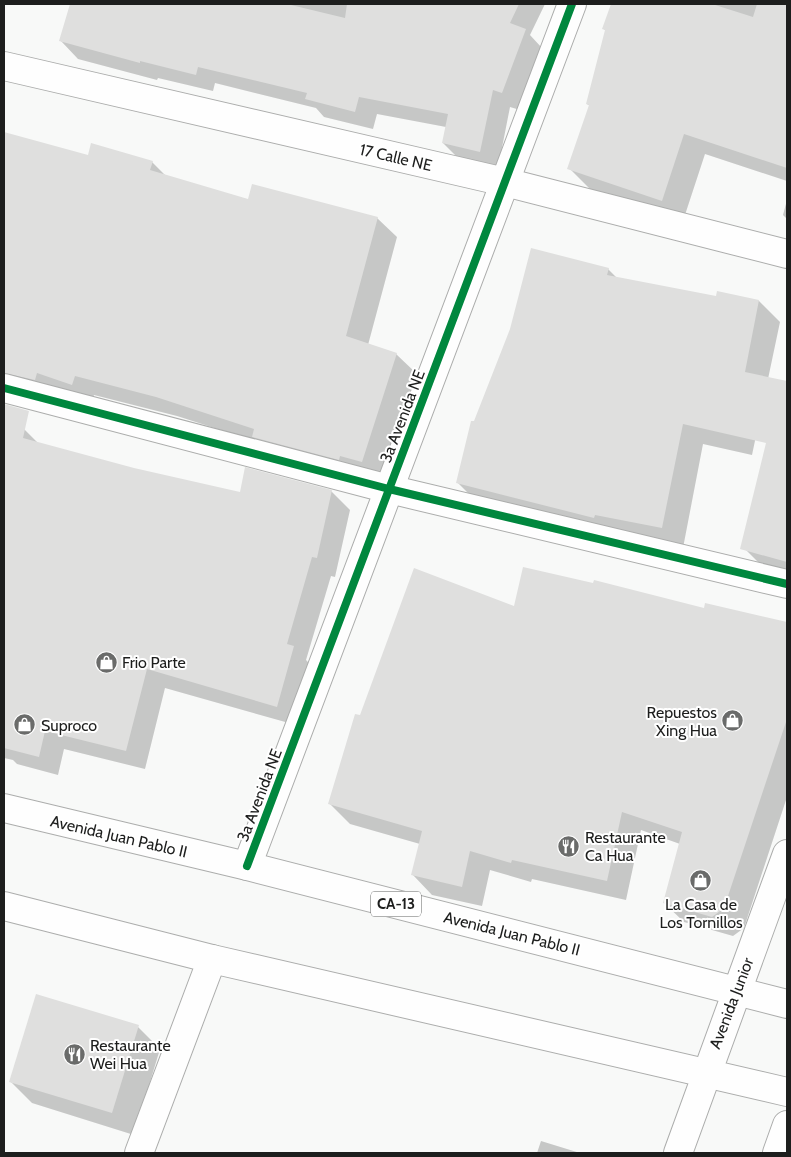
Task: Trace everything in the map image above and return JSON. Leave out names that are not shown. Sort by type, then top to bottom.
[{"type":"main road","name":"3a Avenida NE","points":[[247,866],[572,4]]},
{"type":"main road","name":"17 Calle NE","points":[[4,66],[504,182],[787,254]]},
{"type":"main road","points":[[4,388],[389,489],[787,584]]},
{"type":"main road","name":"Avenida Juan Pablo II","points":[[4,808],[247,866],[787,1004]]},
{"type":"main road","name":"Avenida Junior","points":[[678,1153],[787,854]]},
{"type":"main road","points":[[4,906],[212,959],[787,1092]]},
{"type":"main road","points":[[139,1153],[212,959]]},
{"type":"main road","points":[[777,1153],[787,1125]]},
{"type":"building","points":[[70,4],[287,4],[345,18],[347,4],[519,4],[510,23],[526,29],[502,93],[493,90],[480,152],[442,143],[448,114],[359,97],[355,112],[305,99],[307,93],[198,67],[196,75],[140,61],[140,63],[59,41]]},
{"type":"building","points":[[611,4],[712,4],[753,17],[757,4],[787,4],[787,168],[684,134],[662,201],[567,169],[589,105],[586,104],[605,30],[602,29]]},
{"type":"building","points":[[4,132],[88,155],[91,143],[153,161],[150,170],[248,199],[252,184],[378,217],[346,336],[397,353],[362,462],[340,456],[339,460],[252,437],[254,429],[156,397],[75,376],[72,385],[37,373],[35,380],[4,373]]},
{"type":"building","points":[[531,248],[609,268],[607,275],[716,296],[717,291],[759,300],[745,372],[787,381],[787,562],[740,549],[766,443],[683,424],[662,528],[595,515],[594,518],[456,483],[471,421],[474,421],[510,329]]},
{"type":"building","points":[[4,404],[29,411],[23,438],[134,468],[240,492],[245,467],[332,490],[317,558],[312,557],[287,644],[294,646],[277,707],[147,669],[126,751],[45,731],[39,757],[4,748]]},
{"type":"building","points":[[523,567],[593,583],[594,580],[704,608],[705,603],[787,622],[787,719],[724,908],[712,917],[663,903],[682,832],[622,812],[607,881],[512,860],[511,863],[470,851],[462,887],[411,875],[422,831],[328,804],[355,714],[360,715],[414,568],[514,606]]},
{"type":"building","name":"Restaurante Wei Hua","points":[[36,994],[139,1025],[112,1113],[9,1082]]},
{"type":"cycle path","points":[[247,866],[572,4]]},
{"type":"cycle path","points":[[4,388],[389,489],[787,584]]},
{"type":"place","name":"Frio Parte","points":[[106,662]]},
{"type":"place","name":"Repuestos Xing Hua","points":[[733,721]]},
{"type":"place","name":"Suproco","points":[[25,725]]},
{"type":"place","name":"Restaurante Ca Hua","points":[[569,846]]},
{"type":"place","name":"La Casa de Los Tornillos","points":[[701,880]]},
{"type":"place","name":"Restaurante Wei Hua","points":[[74,1054]]}]
